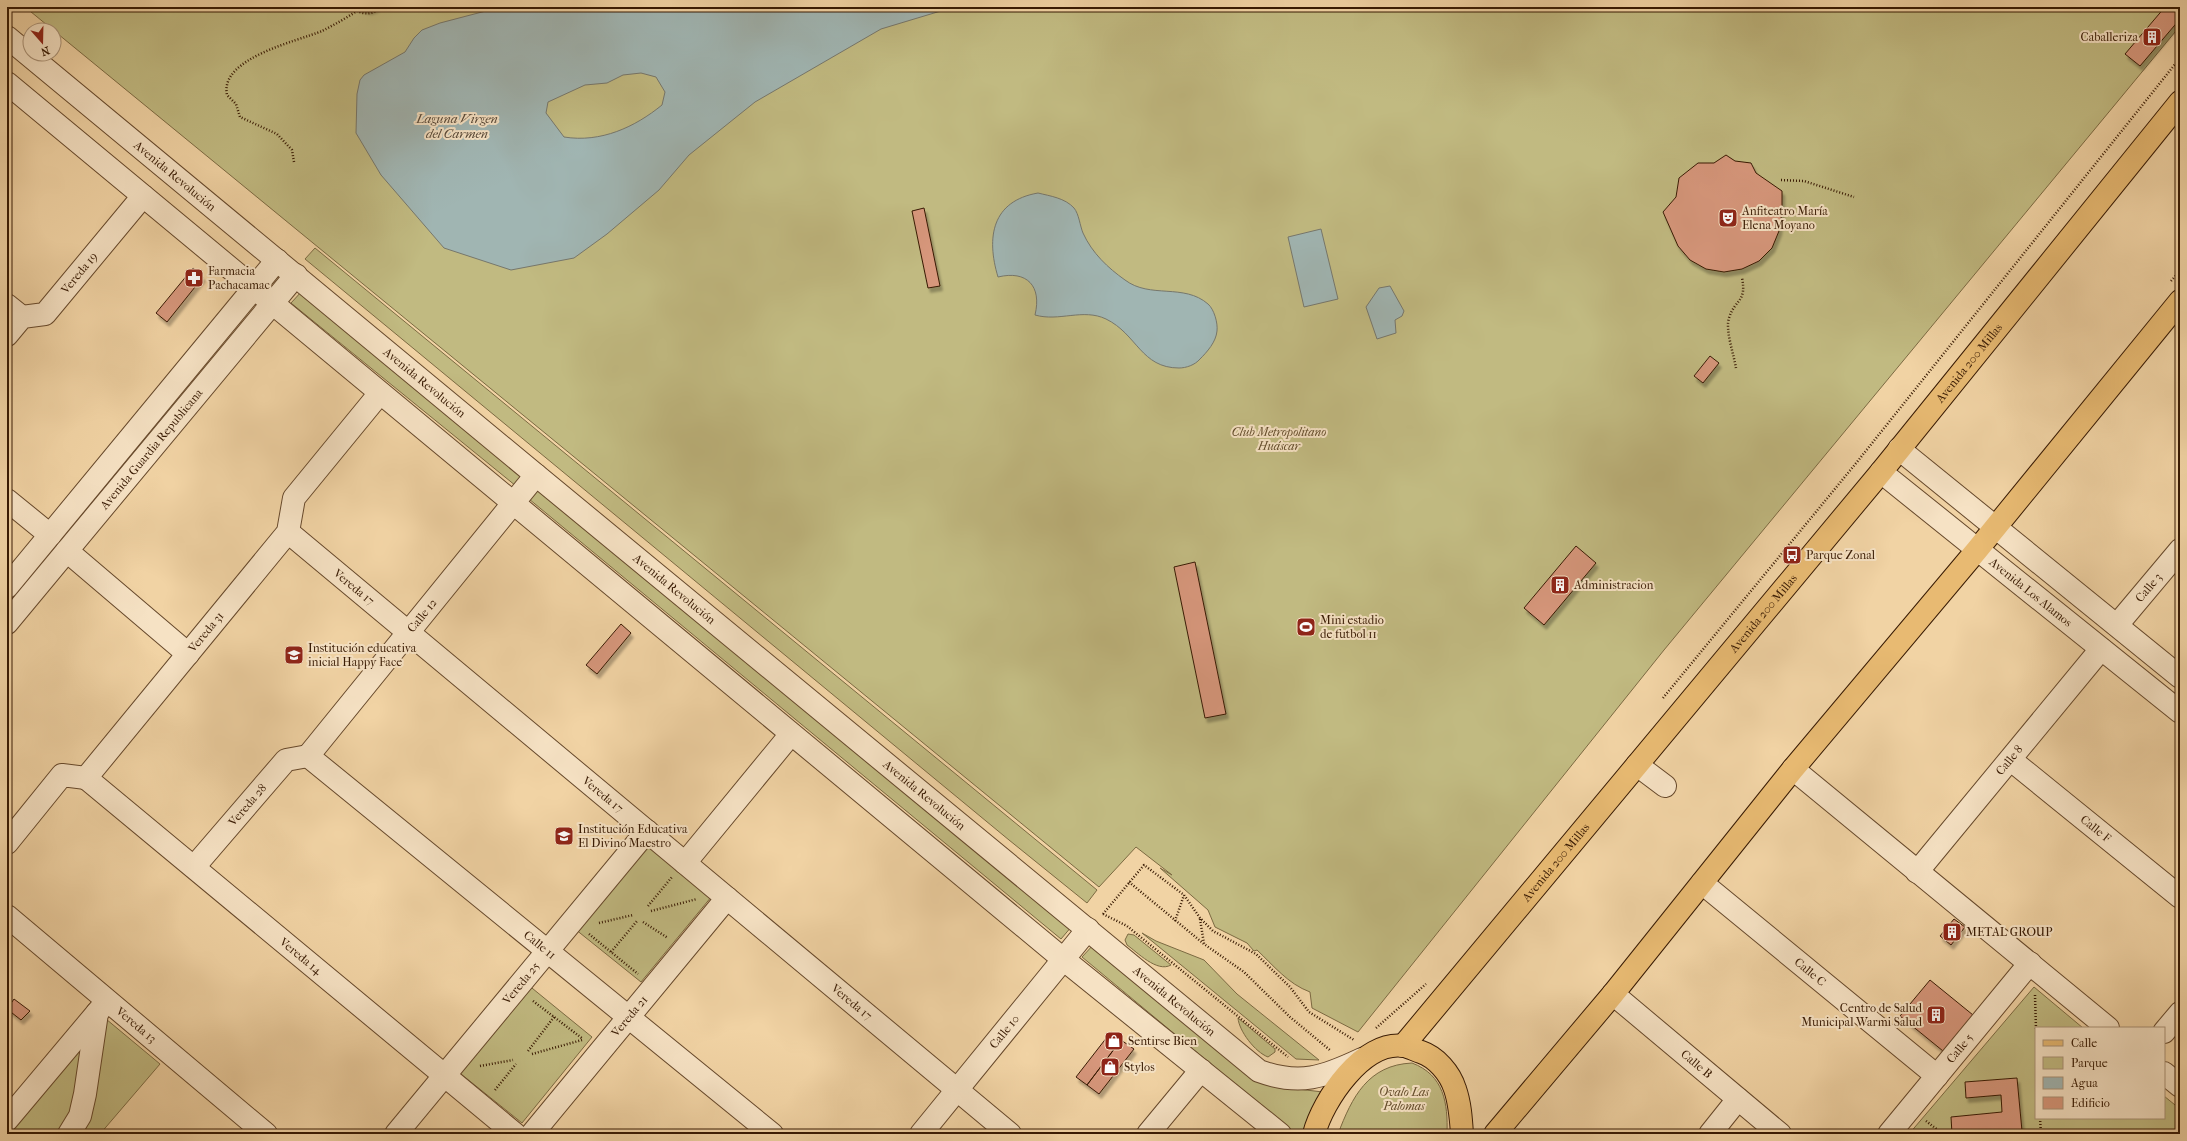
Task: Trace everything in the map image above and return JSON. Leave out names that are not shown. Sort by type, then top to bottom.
[{"type":"main road","name":"Avenida 200 Millas","points":[[1403,1046],[1881,472],[2178,109]]},
{"type":"main road","points":[[1495,1134],[1613,994],[1793,769],[1977,550],[1994,527],[2180,301]]},
{"type":"main road","points":[[1314,1134],[1330,1098],[1349,1072],[1360,1051],[1403,1046],[1428,1054],[1448,1074],[1455,1089],[1459,1106],[1462,1134]]},
{"type":"street","name":"Avenida Revolución","points":[[7,37],[1259,1071],[1276,1077],[1300,1080],[1319,1077],[1360,1051]]},
{"type":"street","points":[[8,86],[255,288],[513,504],[1063,959],[1280,1134]]},
{"type":"street","name":"Vereda 19","points":[[7,335],[14,311],[45,314],[143,196]]},
{"type":"street","name":"Avenida Guardia Republicana","points":[[7,587],[277,260]]},
{"type":"street","name":"Avenida Guardia Republicana","points":[[7,623],[296,275]]},
{"type":"street","name":"Vereda 31","points":[[86,778],[288,532],[294,498],[380,393]]},
{"type":"street","points":[[1899,449],[2180,676]]},
{"type":"street","name":"Avenida Los Alamos","points":[[1881,472],[2180,712]]},
{"type":"street","name":"Calle 12","points":[[308,756],[536,475]]},
{"type":"street","points":[[7,500],[50,535]]},
{"type":"street","name":"Vereda 17","points":[[288,532],[647,831],[680,867],[727,898],[1010,1134]]},
{"type":"street","name":"Calle 3","points":[[2117,625],[2180,550]]},
{"type":"street","points":[[67,551],[188,654]]},
{"type":"street","name":"Calle 8","points":[[1917,872],[2011,760],[2101,649]]},
{"type":"street","points":[[680,867],[791,734]]},
{"type":"street","name":"Vereda 28","points":[[194,867],[286,760],[308,756]]},
{"type":"street","name":"Calle 11","points":[[308,756],[772,1134]]},
{"type":"street","name":"Calle F","points":[[2011,760],[2180,897]]},
{"type":"street","points":[[1637,765],[1665,786]]},
{"type":"street","points":[[1793,769],[2107,1027]]},
{"type":"street","points":[[7,843],[62,775],[86,778]]},
{"type":"street","name":"Vereda 14","points":[[86,778],[515,1134]]},
{"type":"street","name":"Vereda 25","points":[[396,1134],[647,831]]},
{"type":"street","name":"Calle C","points":[[1702,883],[1937,1076]]},
{"type":"street","name":"Vereda 21","points":[[532,1134],[727,898]]},
{"type":"street","name":"Vereda 13","points":[[7,916],[102,1007],[266,1134]]},
{"type":"street","name":"Calle 10","points":[[921,1134],[1088,929]]},
{"type":"street","name":"Calle 5","points":[[1889,1134],[2032,965]]},
{"type":"street","name":"Calle B","points":[[1613,994],[1780,1134]]},
{"type":"street","points":[[7,1120],[102,1007]]},
{"type":"street","points":[[69,1134],[80,1116],[102,1007]]},
{"type":"street","points":[[2165,1031],[2180,1013]]},
{"type":"street","points":[[1148,1134],[1201,1070]]},
{"type":"street","points":[[2165,1074],[2180,1086]]},
{"type":"street","points":[[1710,1134],[1738,1099]]},
{"type":"path","points":[[352,7],[357,11],[372,13],[381,7]]},
{"type":"path","points":[[294,162],[292,150],[277,134],[240,117],[236,104],[227,95],[228,80],[232,74],[250,60],[270,49],[321,31],[357,11]]},
{"type":"path","points":[[1662,700],[1857,462],[2180,58]]},
{"type":"path","points":[[1781,180],[1804,181],[1854,197]]},
{"type":"path","points":[[1736,368],[1728,326],[1729,318],[1743,295],[1744,290],[1742,278]]},
{"type":"path","points":[[1294,1061],[1127,926],[1103,914],[1144,865],[1184,895],[1200,918],[1212,931],[1256,954],[1290,987],[1309,1012],[1360,1051]]},
{"type":"path","points":[[648,906],[680,867]]},
{"type":"path","points":[[1129,882],[1204,944],[1244,972],[1290,1017],[1340,1058],[1360,1051]]},
{"type":"path","points":[[1176,921],[1184,895]]},
{"type":"path","points":[[651,911],[700,898]]},
{"type":"path","points":[[596,924],[633,915]]},
{"type":"path","points":[[1200,918],[1204,944]]},
{"type":"path","points":[[611,952],[637,921]]},
{"type":"path","points":[[643,922],[671,940]]},
{"type":"path","points":[[587,932],[641,976]]},
{"type":"path","points":[[2032,965],[2036,1027]]},
{"type":"path","points":[[1375,1030],[1428,982]]},
{"type":"path","points":[[530,998],[583,1040]]},
{"type":"path","points":[[528,1051],[554,1017]]},
{"type":"path","points":[[578,1046],[583,1040]]},
{"type":"path","points":[[532,1054],[583,1040]]},
{"type":"path","points":[[478,1066],[512,1060]]},
{"type":"path","points":[[494,1092],[516,1064]]},
{"type":"path","points":[[488,1087],[500,1096]]},
{"type":"path","points":[[2040,1119],[2041,1134]]},
{"type":"green space","name":"Club Metropolitano Huáscar","points":[[25,7],[2180,7],[2180,26],[1664,650],[1358,1032],[1312,1008],[1310,992],[1302,989],[1288,979],[1257,950],[1254,951],[1247,943],[1215,927],[1208,910],[1160,868],[1172,875],[1136,847],[1099,887],[62,37],[62,22],[43,22]]},
{"type":"green space","points":[[315,248],[1097,890],[1087,903],[305,259]]},
{"type":"green space","points":[[302,291],[526,474],[516,486],[291,303]]},
{"type":"green space","points":[[541,488],[1072,926],[1061,939],[529,499]]},
{"type":"green space","points":[[646,843],[712,896],[641,982],[575,929]]},
{"type":"green space","points":[[1142,933],[1156,941],[1204,960],[1237,994],[1319,1060],[1296,1059]]},
{"type":"green space","points":[[1128,934],[1134,935],[1171,965],[1166,967],[1160,966],[1142,957],[1127,945],[1125,940]]},
{"type":"green space","points":[[1094,944],[1289,1088],[1323,1092],[1310,1134],[1295,1134],[1082,957]]},
{"type":"green space","points":[[527,984],[592,1037],[522,1123],[456,1070]]},
{"type":"green space","points":[[2034,987],[2082,1027],[2035,1027],[2035,1119],[2165,1119],[2165,1097],[2180,1109],[2180,1134],[1909,1134]]},
{"type":"green space","points":[[1238,1018],[1275,1049],[1275,1052],[1268,1057],[1258,1051],[1241,1029]]},
{"type":"green space","points":[[106,1019],[160,1064],[100,1134],[9,1134]]},
{"type":"green space","name":"Ovalo Las Palomas","points":[[1412,1063],[1423,1068],[1431,1075],[1442,1091],[1445,1101],[1447,1134],[1338,1134],[1349,1108],[1364,1085],[1384,1070],[1397,1065]]},
{"type":"water","name":"Laguna Virgen del Carmen","points":[[501,7],[954,7],[881,29],[755,102],[689,155],[659,190],[607,234],[574,258],[511,270],[444,248],[381,175],[356,133],[357,94],[360,80],[364,75],[405,52],[414,38],[422,30],[440,23]],"holes":[[[641,73],[656,77],[665,92],[662,105],[652,113],[617,132],[591,138],[564,137],[546,113],[548,102],[585,85],[607,83],[623,75]]]},
{"type":"water","points":[[1038,193],[1062,200],[1074,208],[1083,233],[1091,247],[1107,265],[1125,280],[1135,286],[1145,289],[1188,294],[1199,298],[1208,304],[1215,316],[1217,331],[1211,346],[1196,363],[1179,368],[1166,367],[1147,356],[1116,325],[1097,316],[1080,315],[1044,317],[1035,315],[1037,305],[1036,296],[1034,288],[1030,282],[1017,276],[1008,275],[998,277],[994,262],[993,248],[993,235],[996,223],[1002,213],[1011,204],[1023,197]]},
{"type":"water","points":[[1321,229],[1338,299],[1304,307],[1288,237]]},
{"type":"water","points":[[1390,286],[1404,311],[1402,316],[1395,320],[1396,333],[1377,339],[1366,307],[1379,288]]},
{"type":"building","points":[[357,7],[377,7],[369,10]]},
{"type":"building","name":"Caballeriza","points":[[2165,7],[2180,7],[2180,19],[2140,66],[2125,54]]},
{"type":"building","points":[[1726,155],[1735,161],[1751,163],[1756,173],[1782,191],[1782,212],[1779,231],[1772,248],[1759,261],[1742,269],[1724,272],[1706,269],[1690,260],[1678,246],[1663,212],[1676,197],[1679,178],[1698,163],[1714,163]]},
{"type":"building","points":[[924,208],[940,286],[928,288],[912,211]]},
{"type":"building","points":[[193,268],[203,277],[167,322],[156,313]]},
{"type":"building","points":[[1710,356],[1719,363],[1703,383],[1694,376]]},
{"type":"building","name":"Administracion","points":[[1576,546],[1596,563],[1544,625],[1524,608]]},
{"type":"building","points":[[1195,562],[1226,714],[1205,718],[1174,567]]},
{"type":"building","points":[[621,624],[631,633],[597,674],[586,665]]},
{"type":"building","name":"METAL GROUP","points":[[1954,919],[1965,927],[1951,945],[1940,936]]},
{"type":"building","name":"Centro de Salud Municipal Warmi Salud","points":[[1930,980],[1973,1015],[1943,1051],[1900,1016]]},
{"type":"building","points":[[14,999],[30,1011],[21,1020],[7,1009]]},
{"type":"building","points":[[1111,1032],[1121,1040],[1087,1085],[1076,1077]]},
{"type":"building","name":"Stylos","points":[[1121,1040],[1134,1049],[1099,1094],[1087,1085]]},
{"type":"building","points":[[2017,1078],[2022,1131],[1952,1134],[1951,1117],[2002,1112],[2001,1095],[1966,1098],[1965,1082]]},
{"type":"place","name":"Caballeriza","points":[[2152,37]]},
{"type":"place","name":"Anfiteatro María Elena Moyano","points":[[1728,218]]},
{"type":"place","name":"Farmacia Pachacamac","points":[[194,278]]},
{"type":"place","name":"Parque Zonal","points":[[1792,555]]},
{"type":"place","name":"Administracion","points":[[1560,585]]},
{"type":"place","name":"Mini estadio de futbol 11","points":[[1306,627]]},
{"type":"place","name":"Institución educativa inicial Happy Face","points":[[294,655]]},
{"type":"place","name":"Institución Educativa El Divino Maestro","points":[[564,836]]},
{"type":"place","name":"METAL GROUP","points":[[1952,932]]},
{"type":"place","name":"Centro de Salud Municipal Warmi Salud","points":[[1936,1015]]},
{"type":"place","name":"Sentirse Bien","points":[[1114,1041]]},
{"type":"place","name":"Stylos","points":[[1110,1067]]}]
